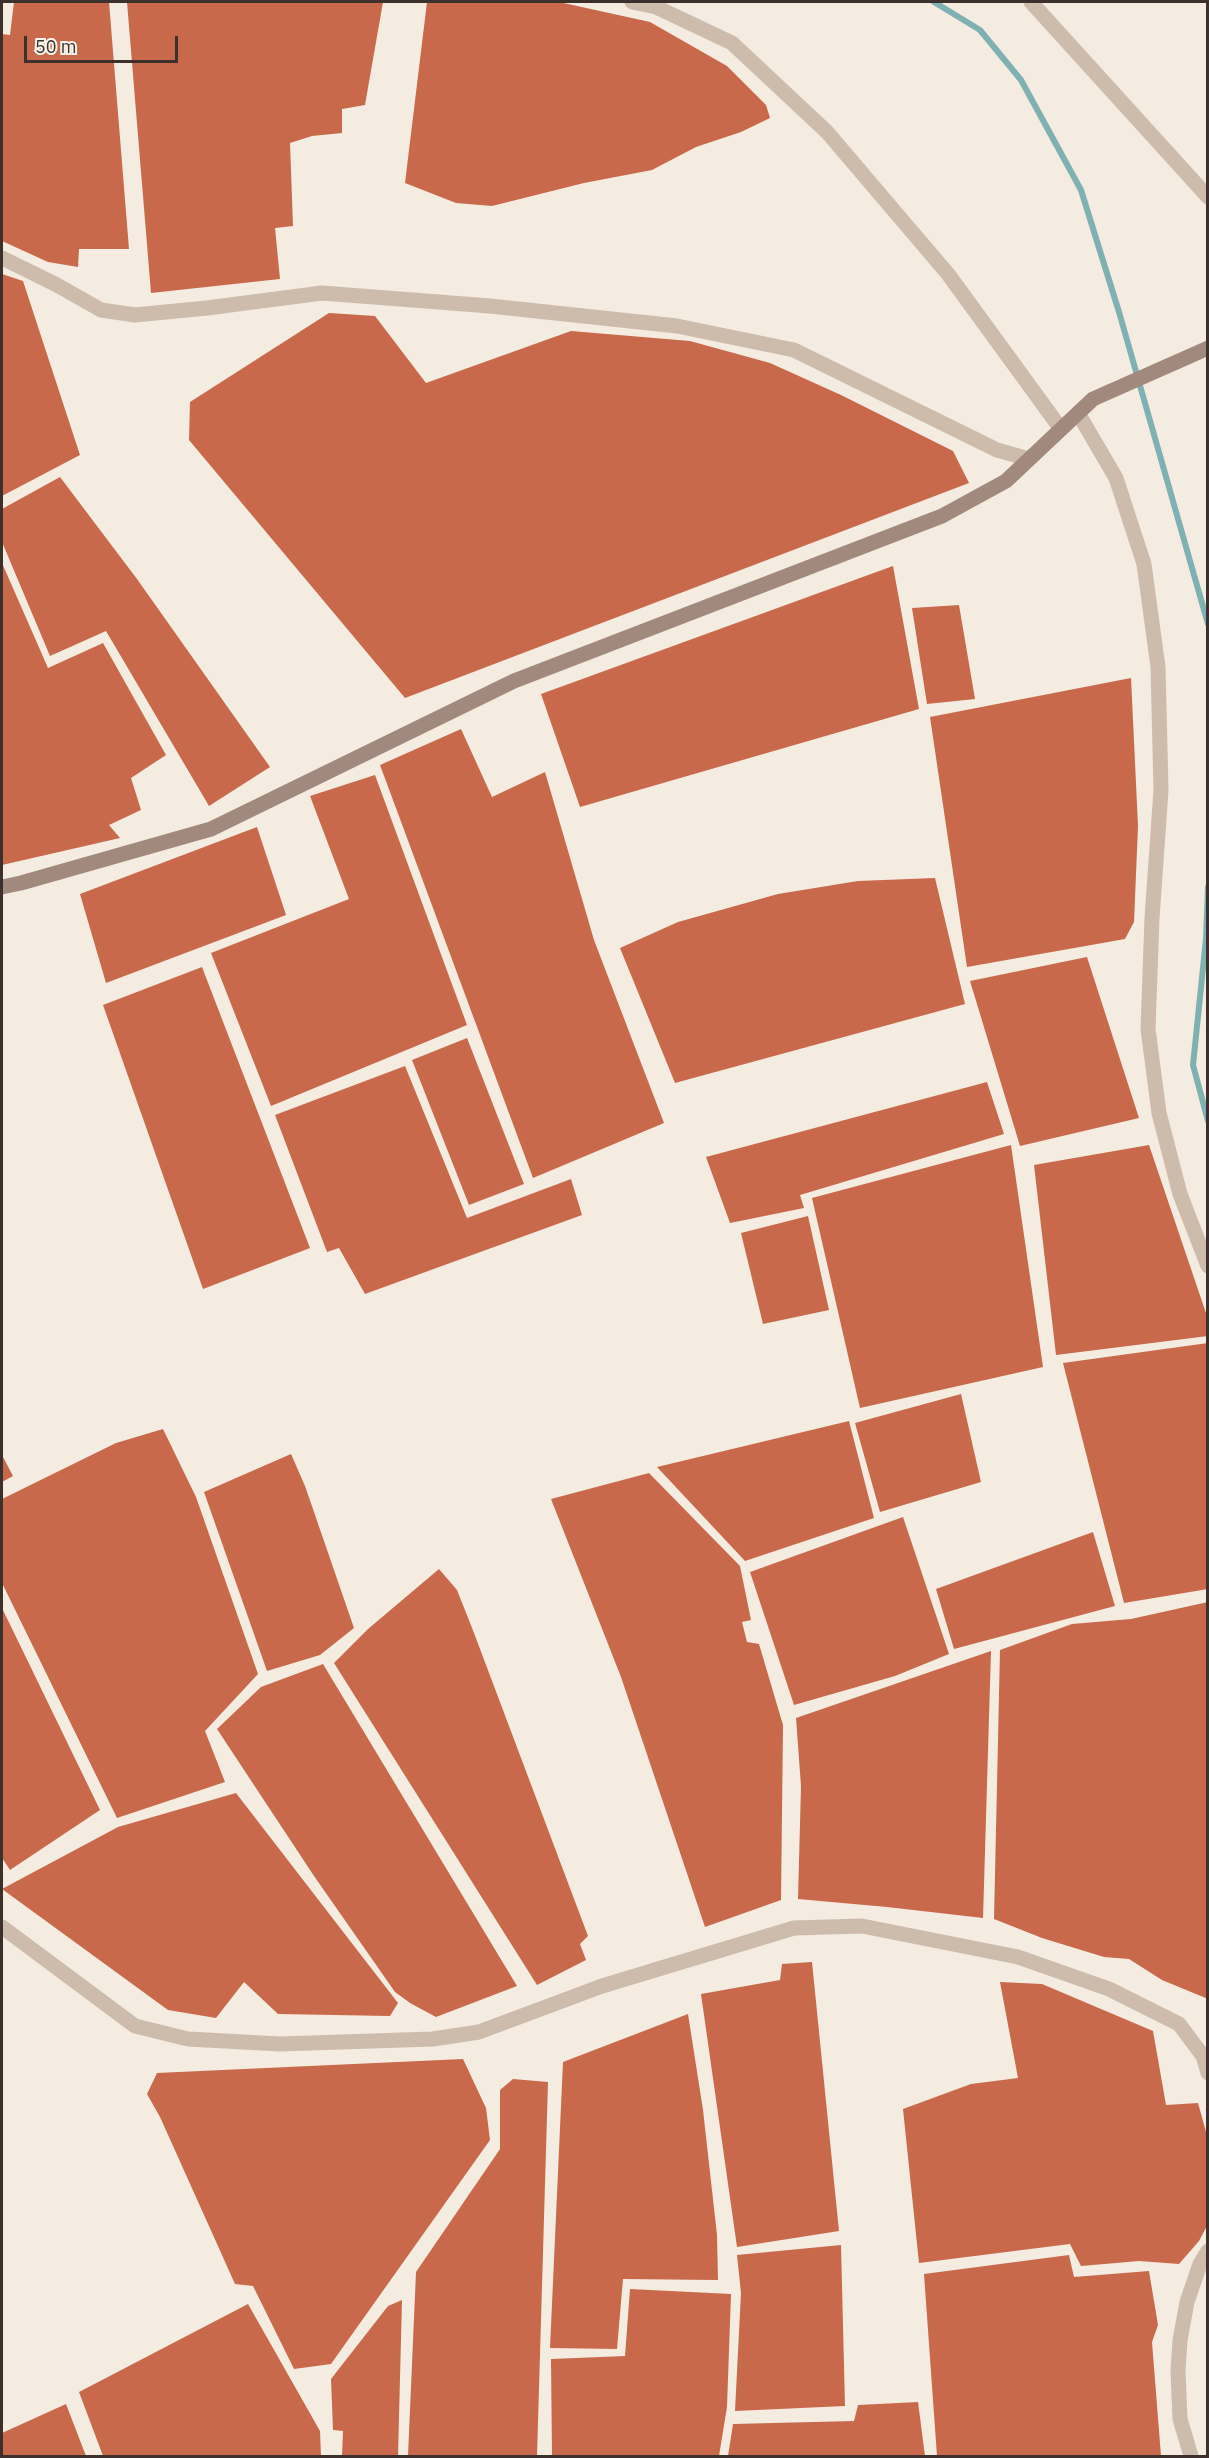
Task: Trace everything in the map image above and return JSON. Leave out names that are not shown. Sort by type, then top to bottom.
[{"type":"street","points":[[632,2],[656,7],[732,43],[826,132],[948,274],[1061,429]]},
{"type":"street","points":[[1031,2],[1208,197]]},
{"type":"street","points":[[2,258],[101,310],[135,315],[322,293],[490,306],[677,326],[794,350],[997,450],[1029,459]]},
{"type":"street","points":[[2,887],[21,884],[212,829],[514,681],[942,516],[1006,481],[1093,399],[1208,348]]},
{"type":"street","points":[[1078,413],[1116,478],[1144,564],[1158,667],[1161,790],[1152,918],[1148,1029],[1159,1113],[1180,1194],[1208,1266]]},
{"type":"street","points":[[2,1927],[135,2026],[188,2039],[280,2044],[433,2039],[480,2032],[602,1986],[794,1928],[862,1926],[1018,1957],[1109,1989],[1179,2024],[1203,2056],[1208,2073]]},
{"type":"street","points":[[1191,2457],[1180,2419],[1178,2372],[1180,2340],[1187,2302],[1200,2264],[1208,2251]]},
{"type":"building","points":[[14,2],[109,2],[129,249],[79,249],[78,267],[48,262],[2,241],[2,34],[10,35]]},
{"type":"building","points":[[127,2],[383,2],[365,105],[342,109],[342,133],[312,136],[290,143],[293,226],[275,228],[280,279],[151,293]]},
{"type":"building","points":[[427,2],[559,2],[650,22],[727,66],[766,105],[770,118],[741,132],[696,147],[652,170],[584,183],[492,206],[456,203],[405,183]]},
{"type":"building","points":[[2,274],[23,281],[80,455],[2,496]]},
{"type":"building","points":[[329,313],[375,316],[426,383],[571,331],[690,341],[770,363],[841,395],[953,451],[969,483],[405,698],[189,440],[190,402]]},
{"type":"building","points":[[60,477],[137,579],[270,767],[209,806],[106,631],[50,656],[2,542],[2,509]]},
{"type":"building","points":[[2,563],[48,668],[103,643],[166,755],[131,778],[141,810],[109,825],[120,838],[2,865]]},
{"type":"building","points":[[893,566],[919,709],[580,807],[541,694]]},
{"type":"building","points":[[959,605],[975,699],[927,704],[912,608]]},
{"type":"building","points":[[1131,678],[1138,826],[1134,922],[1125,939],[967,967],[930,717]]},
{"type":"building","points":[[461,729],[492,797],[545,772],[594,940],[664,1123],[533,1178],[380,765]]},
{"type":"building","points":[[375,775],[467,1025],[271,1106],[211,953],[349,899],[310,796]]},
{"type":"building","points":[[257,827],[286,915],[106,983],[80,894]]},
{"type":"building","points":[[935,878],[965,1004],[675,1083],[620,948],[678,922],[778,894],[858,881]]},
{"type":"building","points":[[1087,957],[1139,1118],[1020,1146],[970,981]]},
{"type":"building","points":[[202,967],[310,1248],[203,1289],[103,1005]]},
{"type":"building","points":[[467,1038],[524,1184],[469,1205],[412,1060]]},
{"type":"building","points":[[405,1066],[467,1218],[571,1179],[582,1215],[365,1294],[339,1248],[327,1252],[275,1115]]},
{"type":"building","points":[[987,1082],[1004,1134],[800,1195],[804,1208],[730,1223],[706,1157]]},
{"type":"building","points":[[1011,1145],[1043,1367],[860,1408],[812,1198]]},
{"type":"building","points":[[1149,1145],[1208,1319],[1208,1336],[1056,1355],[1034,1165]]},
{"type":"building","points":[[808,1216],[829,1310],[763,1324],[741,1233]]},
{"type":"building","points":[[1208,1343],[1208,1589],[1124,1603],[1063,1363]]},
{"type":"building","points":[[961,1394],[981,1482],[880,1512],[855,1423]]},
{"type":"building","points":[[849,1421],[874,1518],[745,1561],[657,1467]]},
{"type":"building","points":[[163,1429],[196,1497],[258,1674],[205,1731],[225,1782],[117,1818],[2,1583],[2,1499],[116,1443]]},
{"type":"building","points":[[291,1454],[305,1486],[354,1628],[320,1655],[267,1671],[204,1492]]},
{"type":"building","points":[[2,1455],[13,1476],[2,1482]]},
{"type":"building","points":[[649,1473],[740,1566],[751,1620],[742,1622],[747,1642],[759,1644],[783,1725],[781,1900],[705,1927],[621,1677],[551,1499]]},
{"type":"building","points":[[903,1517],[949,1654],[895,1676],[794,1705],[750,1572]]},
{"type":"building","points":[[1093,1532],[1115,1606],[954,1649],[936,1589]]},
{"type":"building","points":[[439,1569],[457,1590],[588,1936],[580,1944],[586,1960],[537,1985],[334,1663],[368,1629]]},
{"type":"building","points":[[1208,1602],[1208,1999],[1162,1980],[1129,1959],[1104,1957],[1042,1938],[994,1919],[1000,1650],[1072,1624],[1131,1619]]},
{"type":"building","points":[[2,1608],[100,1810],[10,1870],[2,1858]]},
{"type":"building","points":[[991,1651],[983,1918],[798,1899],[801,1786],[796,1718]]},
{"type":"building","points":[[323,1664],[517,1986],[436,2017],[395,1992],[314,1876],[217,1729],[261,1687]]},
{"type":"building","points":[[236,1793],[398,2003],[390,2016],[278,2014],[244,1982],[216,2018],[168,2010],[2,1889],[118,1827]]},
{"type":"building","points":[[812,1962],[839,2231],[737,2247],[701,1994],[780,1980],[782,1964]]},
{"type":"building","points":[[1000,1982],[1042,1984],[1153,2031],[1166,2105],[1198,2103],[1208,2139],[1208,2224],[1199,2241],[1179,2264],[1139,2261],[1081,2266],[1070,2244],[919,2263],[903,2109],[971,2084],[1018,2078]]},
{"type":"building","points":[[688,2014],[703,2110],[717,2235],[718,2280],[623,2279],[617,2349],[550,2348],[563,2062]]},
{"type":"building","points":[[463,2059],[486,2108],[490,2140],[331,2364],[294,2369],[253,2286],[235,2284],[160,2117],[147,2094],[157,2073]]},
{"type":"building","points":[[513,2079],[548,2082],[537,2456],[408,2456],[416,2272],[500,2149],[500,2090]]},
{"type":"building","points":[[841,2245],[845,2406],[735,2411],[741,2293],[737,2255]]},
{"type":"building","points":[[1069,2255],[1074,2277],[1149,2271],[1158,2325],[1152,2342],[1161,2456],[937,2456],[924,2274]]},
{"type":"building","points":[[630,2289],[731,2294],[727,2407],[719,2456],[552,2456],[551,2359],[625,2356]]},
{"type":"building","points":[[402,2300],[398,2456],[342,2456],[343,2431],[333,2430],[331,2379],[388,2306]]},
{"type":"building","points":[[248,2304],[320,2431],[321,2456],[103,2456],[79,2392]]},
{"type":"building","points":[[918,2402],[925,2456],[728,2456],[733,2424],[854,2421],[858,2405]]},
{"type":"building","points":[[66,2404],[86,2456],[2,2456],[2,2433]]},
{"type":"waterway","points":[[934,2],[980,30],[1021,80],[1081,190],[1119,312],[1208,624]]},
{"type":"waterway","points":[[1208,887],[1206,939],[1193,1065],[1208,1121]]}]
